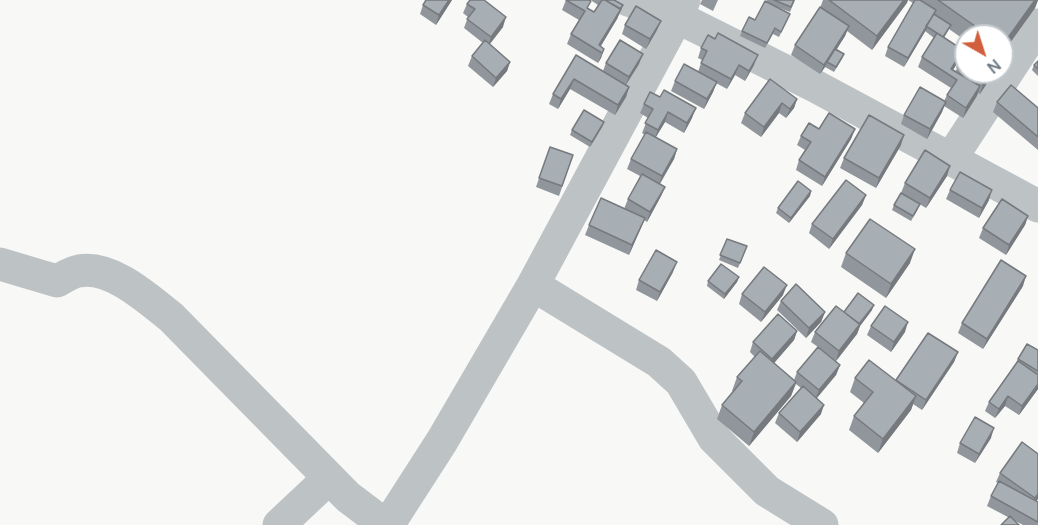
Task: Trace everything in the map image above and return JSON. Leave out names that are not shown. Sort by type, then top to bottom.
[{"type":"street","points":[[628,0],[681,9],[815,86],[1038,206]]},
{"type":"street","points":[[0,264],[57,281],[78,271],[104,273],[139,291],[171,317],[348,496],[386,525],[442,441],[533,285],[681,9]]},
{"type":"street","points":[[950,160],[1038,25]]},
{"type":"street","points":[[533,285],[659,362],[681,382],[714,438],[767,491],[822,525]]},
{"type":"street","points":[[279,525],[330,478]]},
{"type":"building","points":[[426,0],[449,0],[439,15],[423,5]]},
{"type":"building","points":[[470,0],[484,0],[506,17],[491,37],[467,19],[475,9],[467,4]]},
{"type":"building","points":[[566,0],[589,0],[591,1],[587,8],[594,12],[602,0],[621,9],[599,45],[604,49],[602,53],[571,34],[585,11]]},
{"type":"building","points":[[605,0],[614,0],[623,5],[620,9]]},
{"type":"building","points":[[774,0],[794,0],[791,7]]},
{"type":"building","points":[[829,0],[904,0],[877,36]]},
{"type":"building","points":[[915,0],[920,0],[936,10],[908,58],[888,47]]},
{"type":"building","points":[[938,0],[1035,0],[1014,29],[1014,24],[972,24]]},
{"type":"building","points":[[765,1],[790,14],[781,32],[775,28],[767,43],[742,31],[749,17],[755,20]]},
{"type":"building","points":[[636,6],[661,21],[650,39],[625,25]]},
{"type":"building","points":[[820,7],[849,26],[824,65],[795,45]]},
{"type":"building","points":[[934,14],[951,25],[943,37],[926,26]]},
{"type":"building","points":[[718,33],[758,55],[749,71],[739,65],[731,79],[701,63],[707,51],[701,48],[708,35],[715,39]]},
{"type":"building","points":[[937,33],[954,44],[954,64],[951,69],[954,71],[954,78],[922,57]]},
{"type":"building","points":[[485,40],[510,62],[496,78],[472,56]]},
{"type":"building","points":[[620,40],[643,54],[629,77],[606,63]]},
{"type":"building","points":[[835,49],[844,54],[836,67],[827,62]]},
{"type":"building","points":[[576,55],[629,87],[618,105],[574,79],[561,99],[553,94]]},
{"type":"building","points":[[684,64],[717,82],[707,99],[675,81]]},
{"type":"building","points":[[770,79],[797,99],[790,109],[782,103],[764,127],[745,113]]},
{"type":"building","points":[[954,84],[980,86],[966,108],[947,95]]},
{"type":"building","points":[[1011,85],[1038,108],[1038,137],[997,102]]},
{"type":"building","points":[[920,87],[946,102],[930,129],[904,115]]},
{"type":"building","points":[[664,90],[696,108],[687,123],[668,112],[658,130],[645,123],[653,109],[644,104],[650,92],[660,97]]},
{"type":"building","points":[[584,110],[604,122],[592,142],[572,130]]},
{"type":"building","points":[[829,113],[855,129],[825,177],[799,160],[811,142],[801,136],[809,123],[819,129]]},
{"type":"building","points":[[869,115],[904,135],[879,178],[844,158]]},
{"type":"building","points":[[646,132],[677,149],[662,176],[631,159]]},
{"type":"building","points":[[550,147],[573,155],[562,186],[539,178]]},
{"type":"building","points":[[925,150],[950,166],[930,198],[905,183]]},
{"type":"building","points":[[960,172],[992,190],[982,208],[950,190]]},
{"type":"building","points":[[642,174],[665,187],[650,212],[628,199]]},
{"type":"building","points":[[846,180],[866,195],[833,239],[812,224]]},
{"type":"building","points":[[798,181],[811,191],[791,218],[778,208]]},
{"type":"building","points":[[901,193],[920,204],[913,216],[894,205]]},
{"type":"building","points":[[601,198],[645,218],[632,245],[589,225]]},
{"type":"building","points":[[1002,199],[1028,216],[1009,245],[983,228]]},
{"type":"building","points":[[870,219],[915,249],[891,284],[846,253]]},
{"type":"building","points":[[727,239],[747,246],[740,263],[720,255]]},
{"type":"building","points":[[656,250],[677,262],[660,292],[639,280]]},
{"type":"building","points":[[1001,260],[1026,276],[987,339],[962,323]]},
{"type":"building","points":[[721,264],[739,277],[725,294],[708,281]]},
{"type":"building","points":[[764,267],[787,285],[765,312],[742,294]]},
{"type":"building","points":[[796,284],[825,312],[809,328],[781,301]]},
{"type":"building","points":[[858,293],[874,305],[859,324],[844,312]]},
{"type":"building","points":[[836,306],[860,324],[839,351],[815,332]]},
{"type":"building","points":[[885,306],[908,322],[894,342],[871,326]]},
{"type":"building","points":[[778,314],[797,331],[772,359],[753,342]]},
{"type":"building","points":[[928,333],[958,352],[926,400],[896,380]]},
{"type":"building","points":[[1027,344],[1038,350],[1038,371],[1018,359]]},
{"type":"building","points":[[818,347],[840,365],[819,390],[797,372]]},
{"type":"building","points":[[760,351],[796,382],[754,432],[722,405],[742,381],[737,377]]},
{"type":"building","points":[[869,360],[916,396],[883,439],[854,416],[873,392],[855,378]]},
{"type":"building","points":[[1018,361],[1038,375],[1038,384],[1022,406],[1008,396],[999,409],[989,402]]},
{"type":"building","points":[[803,386],[824,405],[800,432],[779,413]]},
{"type":"building","points":[[975,417],[994,428],[979,454],[960,443]]},
{"type":"building","points":[[1022,442],[1038,454],[1038,494],[1035,498],[1000,473]]},
{"type":"building","points":[[999,481],[1038,502],[1038,522],[991,496]]},
{"type":"building","points":[[1010,516],[1019,525],[1001,525]]}]
